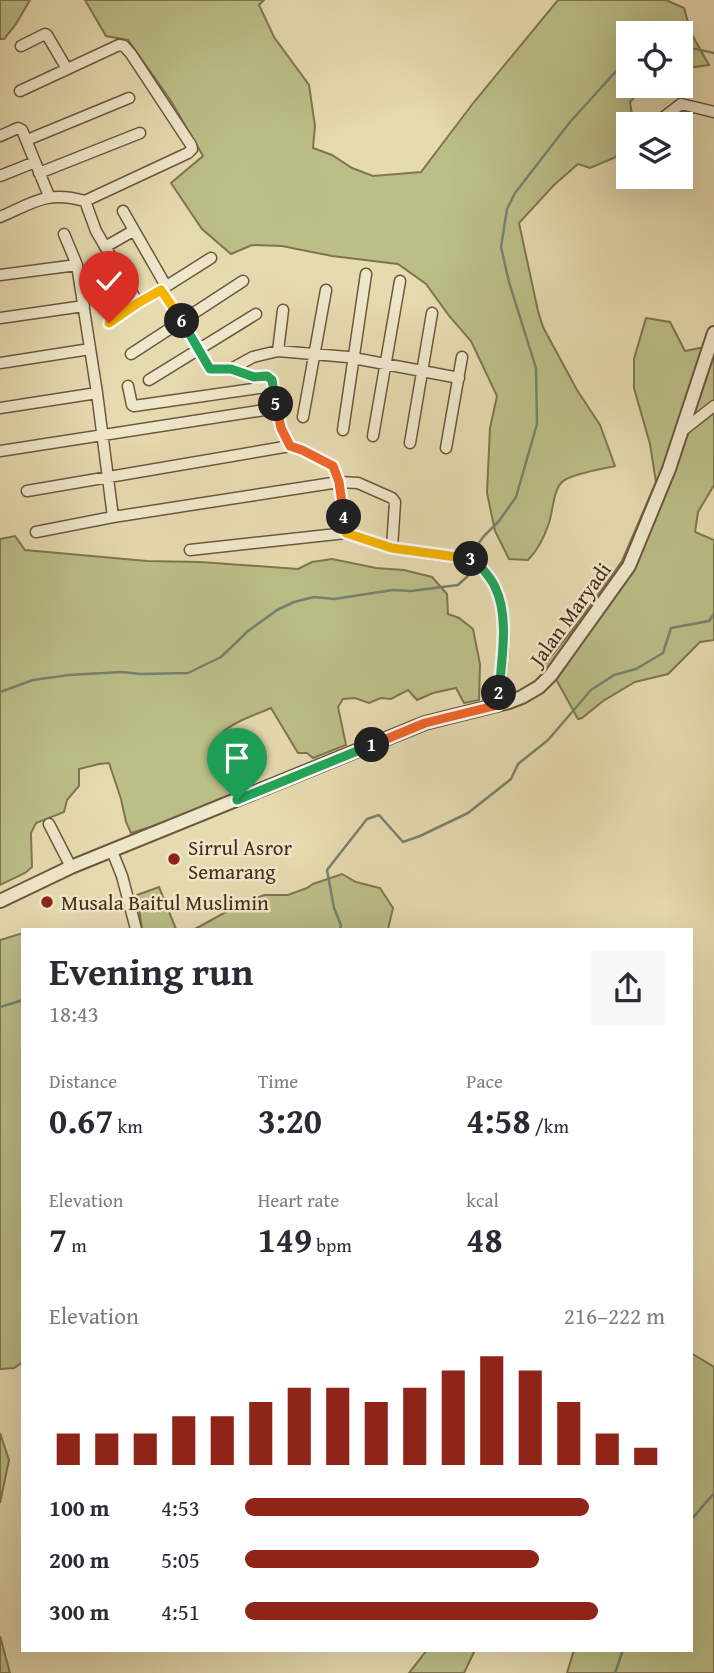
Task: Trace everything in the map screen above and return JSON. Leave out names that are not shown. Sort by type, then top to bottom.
[{"type":"street","points":[[21,46],[47,34],[68,69]]},
{"type":"street","points":[[0,218],[49,196],[67,196],[85,201],[192,149],[124,46],[119,45],[20,91]]},
{"type":"street","points":[[27,140],[129,98]]},
{"type":"street","points":[[671,112],[681,104],[714,112]]},
{"type":"street","points":[[0,136],[20,129],[49,196]]},
{"type":"street","points":[[39,173],[140,133]]},
{"type":"street","points":[[0,176],[35,162]]},
{"type":"street","points":[[85,201],[96,231],[138,303]]},
{"type":"street","points":[[123,211],[210,369],[231,369],[254,377],[267,376],[272,380],[281,428],[290,446]]},
{"type":"street","points":[[105,247],[133,231]]},
{"type":"street","points":[[64,234],[77,265],[113,517]]},
{"type":"street","points":[[109,323],[211,258]]},
{"type":"street","points":[[0,275],[77,265]]},
{"type":"street","points":[[343,430],[366,274]]},
{"type":"street","points":[[131,354],[243,281]]},
{"type":"street","points":[[373,436],[400,281]]},
{"type":"street","points":[[303,417],[326,290]]},
{"type":"street","points":[[0,318],[84,306]]},
{"type":"street","points":[[278,351],[283,310]]},
{"type":"street","points":[[410,443],[432,313]]},
{"type":"street","points":[[149,380],[256,314]]},
{"type":"street","name":"Jalan Maryadi","points":[[0,901],[71,867],[425,723],[498,705],[531,692],[545,682],[624,575],[669,469],[714,333]]},
{"type":"street","points":[[0,363],[90,349]]},
{"type":"street","points":[[231,369],[253,356],[278,351],[354,358],[459,378]]},
{"type":"street","points":[[446,448],[462,357]]},
{"type":"street","points":[[128,386],[134,406],[273,386]]},
{"type":"street","points":[[0,408],[97,393]]},
{"type":"street","points":[[681,431],[714,406]]},
{"type":"street","points":[[0,451],[277,408]]},
{"type":"street","points":[[27,491],[290,446],[333,466],[339,482],[346,533]]},
{"type":"street","points":[[36,531],[339,482],[358,483],[392,498],[395,502],[392,548]]},
{"type":"street","points":[[190,550],[346,533],[392,548],[472,559],[491,579],[500,602],[503,657],[498,705]]},
{"type":"street","points":[[48,824],[71,867]]},
{"type":"street","points":[[112,851],[122,876],[136,928]]},
{"type":"green space","points":[[0,0],[30,0],[4,39],[0,39]]},
{"type":"green space","points":[[85,0],[264,0],[259,5],[274,37],[309,85],[315,126],[313,148],[373,176],[421,172],[474,102],[558,0],[666,0],[684,8],[688,21],[616,21],[616,98],[634,98],[630,102],[632,112],[616,112],[616,157],[590,168],[578,164],[554,185],[519,223],[543,327],[577,390],[600,425],[615,466],[579,474],[562,482],[555,496],[545,534],[528,560],[509,559],[495,531],[487,493],[490,428],[497,396],[471,341],[426,284],[398,264],[332,256],[282,246],[252,245],[231,254],[202,229],[171,183],[203,156],[171,101],[128,40],[106,36]]},
{"type":"green space","points":[[693,37],[709,65],[693,67]]},
{"type":"green space","points":[[646,318],[670,322],[685,351],[714,345],[714,485],[698,512],[695,532],[714,540],[714,640],[700,642],[668,674],[635,682],[578,719],[557,681],[540,670],[622,561],[656,482],[650,444],[634,388],[634,359]]},
{"type":"green space","points":[[15,536],[25,550],[147,561],[298,569],[312,562],[332,559],[432,577],[447,594],[448,614],[459,618],[473,629],[480,664],[479,700],[464,703],[456,688],[417,700],[408,690],[391,699],[381,698],[369,703],[355,698],[343,699],[338,707],[346,745],[313,758],[307,753],[298,753],[271,708],[231,726],[213,744],[225,774],[238,794],[131,833],[109,763],[79,769],[79,786],[67,800],[64,812],[36,823],[31,833],[32,867],[0,885],[0,539]]},
{"type":"green space","points":[[342,874],[356,882],[380,888],[393,908],[388,928],[197,928],[264,895],[288,895]]},
{"type":"green space","points":[[159,887],[176,928],[142,928],[137,895]]},
{"type":"green space","points":[[21,934],[21,1363],[14,1368],[0,1369],[0,940]]},
{"type":"green space","points":[[693,1354],[714,1367],[714,1673],[567,1673],[573,1652],[693,1652]]},
{"type":"green space","points":[[0,1433],[9,1460],[0,1503]]},
{"type":"green space","points":[[0,1636],[10,1673],[0,1673]]},
{"type":"green space","points":[[425,1652],[474,1652],[464,1673],[409,1673]]},
{"type":"waterway","points":[[693,49],[714,53]]},
{"type":"waterway","points":[[0,692],[33,680],[69,675],[122,672],[188,673],[221,657],[248,631],[277,610],[294,602],[314,597],[334,599],[393,590],[411,591],[458,585],[471,573],[473,551],[516,497],[537,424],[536,368],[501,247],[507,209],[515,193],[570,122],[616,71]]},
{"type":"waterway","points":[[340,928],[327,870],[367,819],[379,815],[403,842],[468,813],[511,779],[518,764],[548,740],[591,690],[614,675],[636,669],[663,653],[671,628],[709,621],[714,614]]},
{"type":"waterway","points":[[0,1007],[21,1001]]},
{"type":"waterway","points":[[693,1518],[714,1493]]},
{"type":"waterway","points":[[615,1673],[622,1652]]},
{"type":"place","name":"Sirrul Asror Semarang","points":[[174,859]]},
{"type":"place","name":"Musala Baitul Muslimin","points":[[47,902]]},
{"type":"route","points":[[109,323],[161,290],[210,369],[231,369],[254,377],[267,376],[272,380],[281,428],[290,446],[333,466],[339,482],[346,533],[392,548],[475,560],[497,590],[502,618],[503,657],[498,705],[425,723],[237,800]]}]
